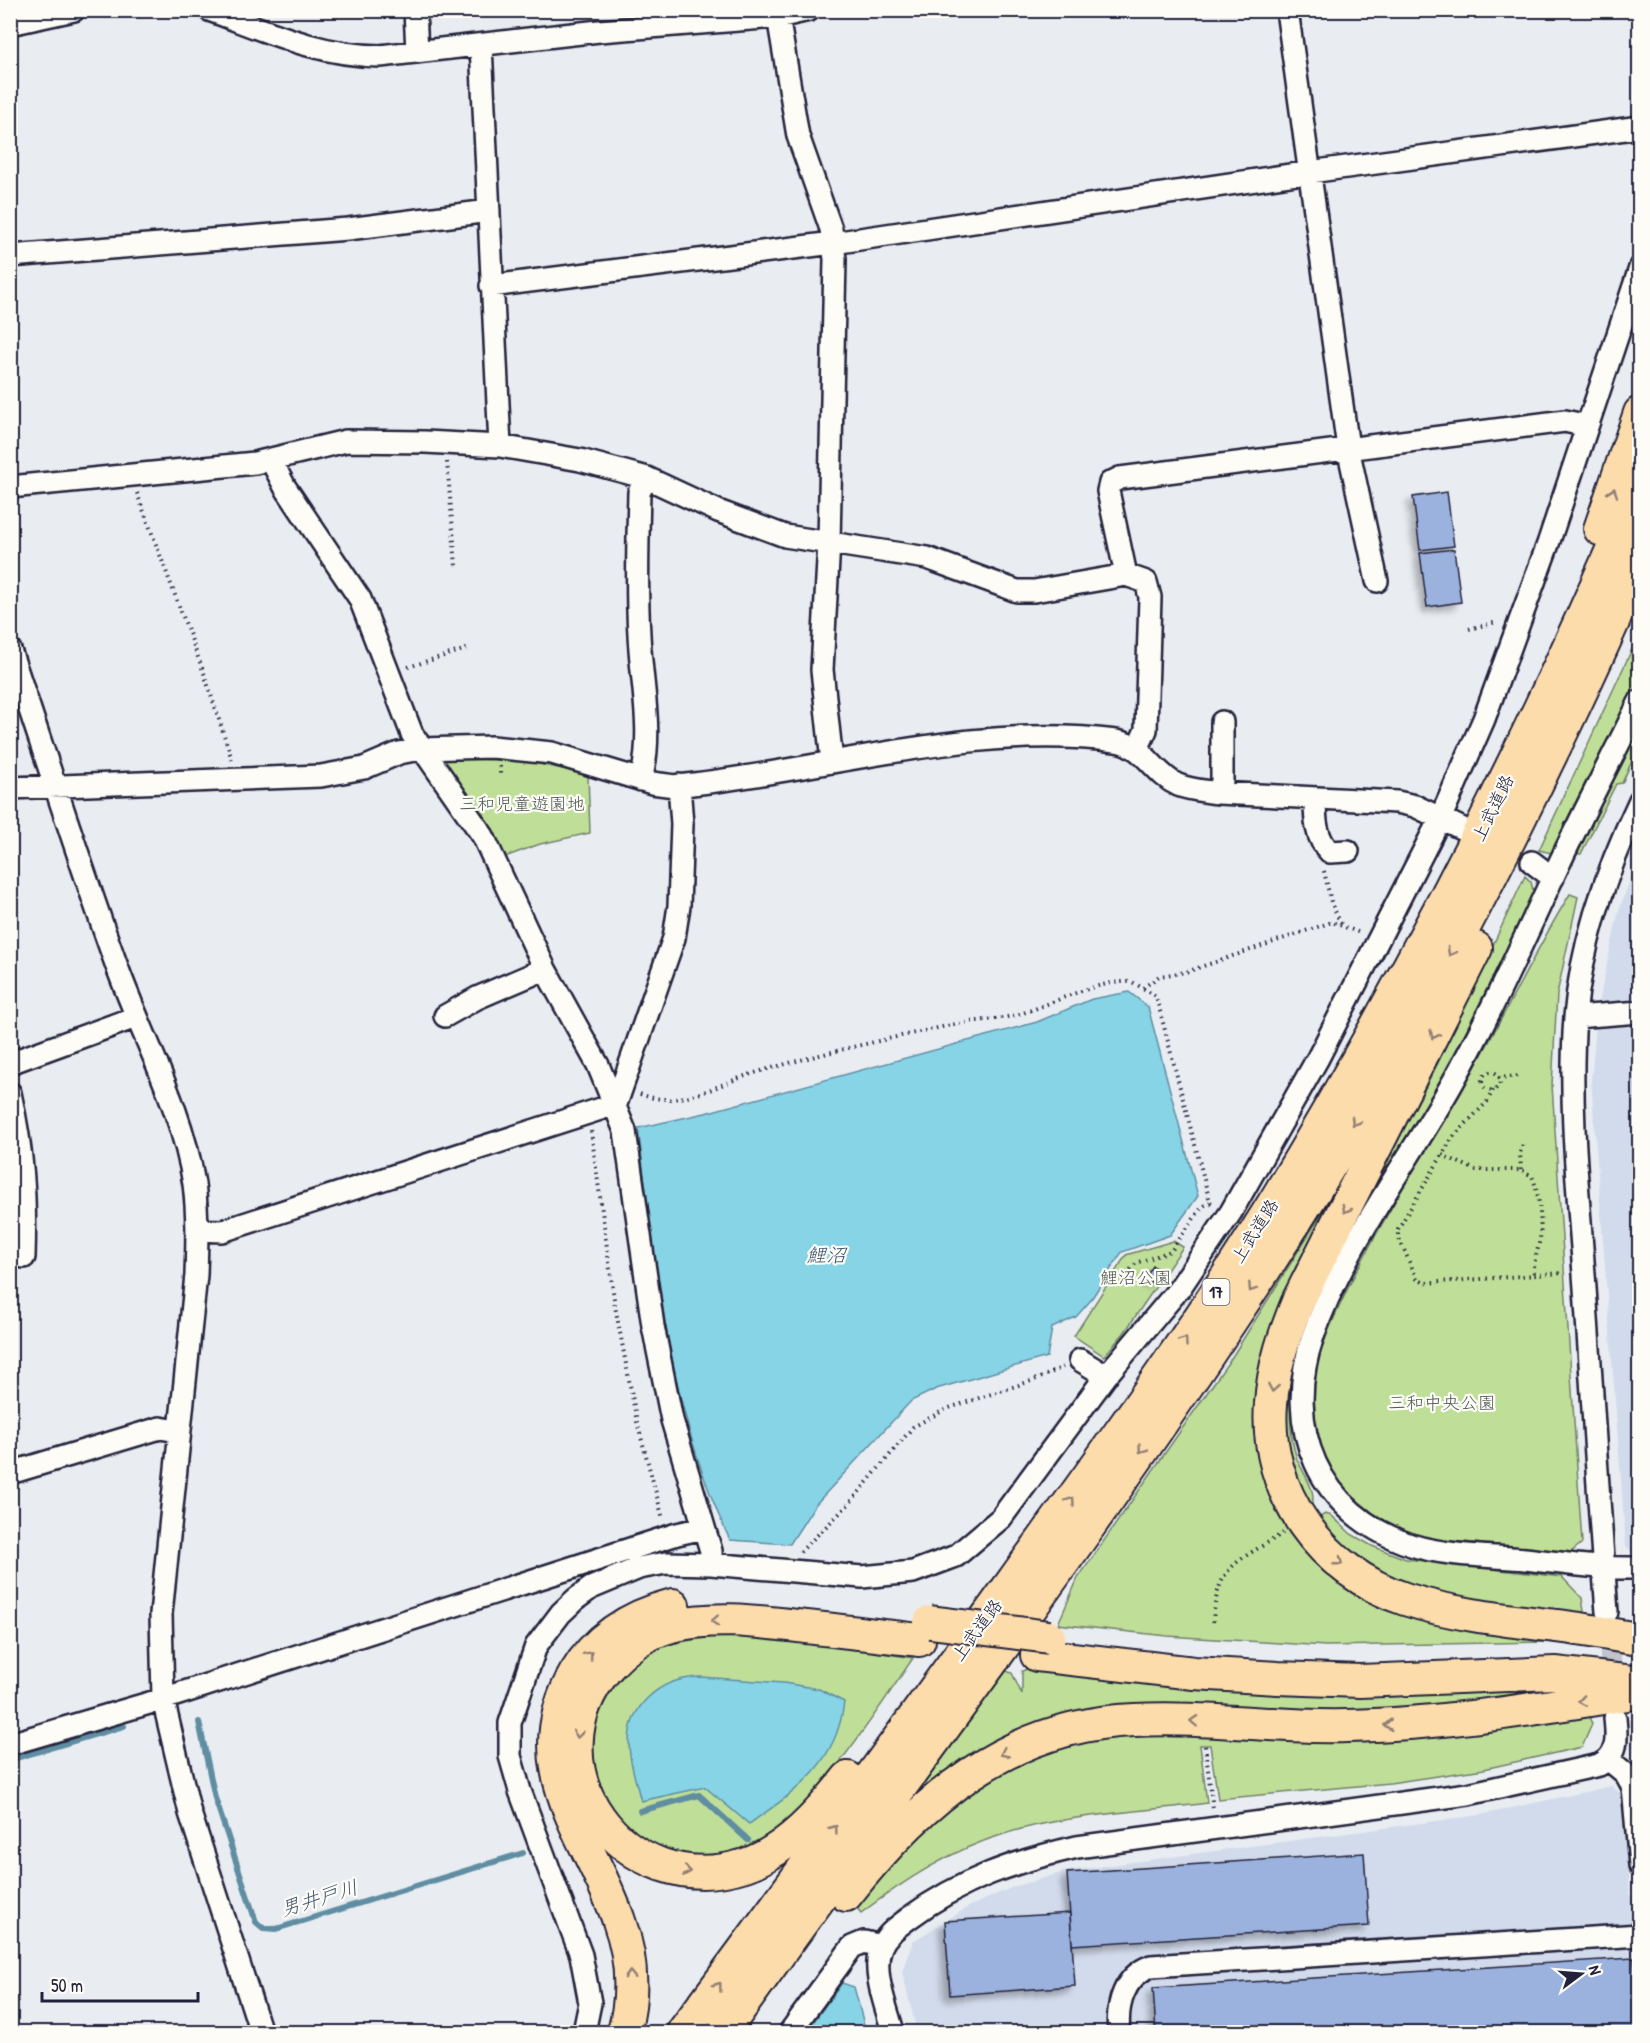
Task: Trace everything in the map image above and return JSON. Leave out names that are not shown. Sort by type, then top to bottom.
[{"type":"highway","points":[[1542,707],[1563,625],[1600,529],[1640,413]]},
{"type":"highway","name":"上武道路","points":[[683,2032],[1044,1538],[1192,1329],[1276,1198],[1388,1009],[1487,822],[1584,617],[1640,485]]},
{"type":"highway","name":"上武道路","points":[[723,2032],[1064,1561],[1212,1349],[1276,1251],[1415,1018],[1467,924],[1548,761],[1634,597],[1640,559]]},
{"type":"highway","points":[[1634,597],[1605,680],[1512,877],[1299,1299],[1280,1351],[1270,1423],[1276,1465],[1292,1507],[1316,1540],[1351,1572],[1403,1599],[1446,1611],[1639,1639]]},
{"type":"highway","points":[[1548,761],[1605,680]]},
{"type":"highway","points":[[925,1631],[736,1620],[691,1622],[645,1636],[628,1647],[597,1680],[581,1717],[578,1759],[590,1803],[599,1821],[623,1845],[662,1866],[689,1873],[716,1872],[746,1864],[781,1846],[835,1795],[871,1749],[927,1668],[1044,1538]]},
{"type":"highway","points":[[624,2032],[631,1993],[627,1946],[610,1898],[572,1823],[559,1780],[556,1756],[561,1708],[569,1685],[581,1665],[613,1631],[631,1619],[672,1606],[701,1600],[763,1602],[925,1631],[1043,1646],[1194,1673],[1360,1681],[1555,1673],[1640,1683]]},
{"type":"highway","points":[[1043,1646],[1355,1662],[1551,1655],[1639,1639]]},
{"type":"highway","points":[[731,2032],[790,1971],[860,1877],[922,1810],[966,1775],[996,1757],[1027,1743],[1099,1723],[1134,1720],[1306,1727],[1396,1724],[1496,1716],[1640,1692]]},
{"type":"street","points":[[10,24],[74,10]]},
{"type":"street","points":[[209,10],[260,30],[345,56],[380,56],[809,10]]},
{"type":"street","points":[[415,10],[417,52]]},
{"type":"street","points":[[1287,10],[1348,448],[1377,581]]},
{"type":"street","points":[[778,14],[798,136],[833,243],[835,259],[829,542],[822,670],[832,762]]},
{"type":"street","points":[[481,45],[491,286],[501,446]]},
{"type":"street","points":[[491,286],[833,243],[1310,172],[1640,127]]},
{"type":"street","points":[[10,256],[348,229],[489,212]]},
{"type":"street","points":[[584,2032],[590,2003],[588,1982],[581,1955],[520,1791],[510,1756],[510,1723],[536,1646],[561,1613],[576,1599],[600,1584],[639,1568],[666,1563],[711,1564],[862,1577],[913,1572],[956,1556],[1001,1518],[1106,1376],[1161,1313],[1231,1212],[1318,1058],[1441,817],[1484,719],[1548,544],[1587,426],[1632,318],[1640,268]]},
{"type":"street","points":[[1126,575],[1108,491],[1110,483],[1120,478],[1565,421],[1587,426]]},
{"type":"street","points":[[10,487],[271,460],[346,441],[501,446],[580,460],[647,478],[718,511],[786,536],[927,558],[1026,592],[1126,575],[1146,582],[1150,597],[1146,730],[1137,749]]},
{"type":"street","points":[[271,460],[297,505],[352,584],[373,626],[412,734],[461,800],[483,836],[545,969],[619,1096],[653,1326],[670,1410],[704,1528],[711,1564]]},
{"type":"street","points":[[641,780],[646,762],[648,737],[637,589],[639,492],[647,478]]},
{"type":"street","points":[[10,650],[85,878],[185,1146],[193,1182],[197,1230],[191,1330],[178,1431],[161,1614],[163,1699],[190,1813],[261,2032]]},
{"type":"street","points":[[1640,701],[1464,1061],[1378,1205],[1324,1312],[1307,1360],[1302,1395],[1303,1414],[1314,1463],[1334,1495],[1357,1517],[1397,1540],[1415,1546],[1460,1553],[1604,1568],[1640,1568]]},
{"type":"street","points":[[1218,793],[1222,781],[1222,722]]},
{"type":"street","points":[[10,788],[344,773],[399,753],[421,749],[492,747],[529,750],[568,757],[641,780],[679,785],[893,752],[1036,736],[1069,736],[1120,741],[1137,749],[1162,774],[1178,785],[1218,793],[1397,802],[1441,817],[1463,829]]},
{"type":"street","points":[[197,1230],[222,1231],[585,1115],[619,1096],[674,938],[680,894],[682,824],[679,785]]},
{"type":"street","points":[[1315,798],[1318,834],[1323,845],[1330,852],[1348,851]]},
{"type":"street","points":[[1607,1612],[1574,1118],[1575,1017],[1588,942],[1600,900],[1618,848],[1640,800]]},
{"type":"street","points":[[1532,862],[1553,878]]},
{"type":"street","points":[[446,1016],[477,998],[545,969]]},
{"type":"street","points":[[1575,1017],[1640,1012]]},
{"type":"street","points":[[10,1063],[136,1017]]},
{"type":"street","points":[[10,1093],[22,1148],[17,1174],[24,1257]]},
{"type":"street","points":[[1080,1360],[1106,1376]]},
{"type":"street","points":[[10,1473],[160,1428],[178,1431]]},
{"type":"street","points":[[10,1744],[163,1699],[668,1537],[704,1528]]},
{"type":"street","points":[[893,2032],[879,1968],[881,1946],[889,1934],[950,1890],[992,1871],[1040,1855],[1155,1834],[1468,1794],[1534,1780],[1609,1760],[1616,1746],[1615,1718]]},
{"type":"street","points":[[1609,1760],[1626,1774],[1633,1787],[1640,1865]]},
{"type":"street","points":[[1119,2032],[1119,2006],[1127,1984],[1140,1970],[1151,1966],[1640,1935]]},
{"type":"street","points":[[790,2032],[852,1947],[864,1942],[881,1946]]},
{"type":"path","points":[[444,443],[456,566]]},
{"type":"path","points":[[131,476],[205,676],[238,779]]},
{"type":"path","points":[[1469,629],[1498,622]]},
{"type":"path","points":[[390,672],[470,648]]},
{"type":"path","points":[[1323,845],[1323,867],[1328,891],[1341,925]]},
{"type":"path","points":[[1143,988],[1159,976],[1186,972],[1332,922],[1377,941]]},
{"type":"path","points":[[619,1096],[667,1101],[712,1091],[747,1076],[847,1049],[957,1024],[1021,1013],[1065,995],[1125,982],[1143,988],[1156,996],[1210,1202],[1231,1212]]},
{"type":"path","points":[[1493,1090],[1483,1086],[1483,1077],[1490,1073],[1498,1077],[1519,1076]]},
{"type":"path","points":[[1498,1077],[1499,1085],[1493,1090],[1487,1102],[1463,1123],[1442,1155],[1398,1229],[1398,1236],[1417,1279],[1425,1283],[1438,1284],[1571,1272]]},
{"type":"path","points":[[585,1115],[591,1131],[615,1306],[637,1422],[668,1537]]},
{"type":"path","points":[[1521,1170],[1522,1144]]},
{"type":"path","points":[[1442,1155],[1485,1172],[1521,1170],[1532,1176],[1536,1189],[1540,1237],[1533,1261],[1534,1275]]},
{"type":"path","points":[[1123,1279],[1136,1263],[1171,1251],[1202,1207],[1210,1202]]},
{"type":"path","points":[[779,1570],[830,1525],[914,1427],[946,1409],[1040,1378],[1080,1360]]},
{"type":"path","points":[[1213,1623],[1215,1596],[1221,1578],[1230,1568],[1286,1531]]},
{"type":"path","points":[[1205,1745],[1213,1809]]},
{"type":"shaded area","points":[[1639,856],[1639,1559],[1626,1547],[1591,1080],[1597,1015],[1603,982],[1619,910]]},
{"type":"shaded area","points":[[1612,1786],[1622,1795],[1625,1803],[1630,1896],[1639,1896],[1639,2032],[917,2032],[902,1972],[913,1941],[970,1906],[1013,1887],[1067,1871],[1480,1815]]},
{"type":"green space","points":[[1639,634],[1639,685],[1557,851],[1551,853],[1539,850]]},
{"type":"green space","points":[[1639,724],[1639,746],[1622,783],[1616,784],[1581,854],[1575,854]]},
{"type":"green space","name":"三和児童遊園地","points":[[441,758],[523,761],[588,774],[590,833],[540,844],[502,858]]},
{"type":"green space","points":[[1525,876],[1531,882],[1534,894],[1448,1067],[1349,1244],[1296,1369],[1291,1403],[1292,1436],[1297,1459],[1312,1490],[1313,1502],[1310,1507],[1296,1480],[1287,1443],[1287,1389],[1294,1355],[1314,1304],[1440,1059]]},
{"type":"green space","name":"三和中央公園","points":[[1570,894],[1578,897],[1557,994],[1552,1085],[1582,1543],[1571,1552],[1430,1539],[1386,1523],[1362,1507],[1351,1497],[1332,1472],[1319,1445],[1314,1426],[1313,1395],[1317,1365],[1331,1324],[1363,1259],[1477,1064]]},
{"type":"green space","points":[[1346,1175],[1260,1381],[1321,1565],[1549,1635],[1549,1642],[1326,1646],[1167,1636],[1058,1624],[1078,1578],[1232,1357]]},
{"type":"green space","name":"鯉沼公園","points":[[1173,1241],[1183,1247],[1124,1333],[1104,1356],[1074,1336],[1126,1255]]},
{"type":"green space","points":[[1325,1514],[1332,1516],[1351,1534],[1372,1546],[1406,1559],[1562,1577],[1582,1598],[1584,1612],[1489,1605],[1424,1591],[1365,1565],[1341,1547],[1317,1519]]},
{"type":"green space","points":[[742,1635],[801,1640],[913,1658],[843,1758],[800,1809],[779,1829],[759,1842],[726,1853],[692,1854],[661,1847],[634,1831],[612,1809],[597,1782],[592,1750],[598,1715],[619,1677],[637,1660],[649,1653],[688,1641]]},
{"type":"green space","points":[[1027,1669],[1223,1689],[1352,1694],[1550,1687],[1552,1695],[1440,1712],[1159,1711],[910,1803],[1006,1671],[1012,1673],[1022,1695],[1022,1671]]},
{"type":"green space","points":[[1588,1714],[1592,1724],[1582,1747],[1484,1769],[1390,1783],[1218,1799],[1210,1745],[1200,1745],[1207,1803],[1078,1818],[1004,1834],[947,1857],[894,1889],[861,1913],[856,1907],[915,1836],[961,1794],[989,1777],[1048,1751],[1112,1737],[1144,1734],[1176,1733],[1335,1743],[1399,1740],[1462,1734]]},
{"type":"green space","points":[[1633,1721],[1639,1723],[1639,1793]]},
{"type":"water","name":"鯉沼","points":[[1129,992],[1148,1007],[1198,1196],[1170,1235],[1122,1252],[1090,1301],[1076,1317],[1052,1328],[1047,1357],[936,1389],[911,1401],[815,1505],[790,1544],[730,1540],[709,1492],[692,1442],[679,1390],[659,1285],[638,1128],[705,1113],[1037,1022],[1092,999]]},
{"type":"water","points":[[701,1677],[784,1683],[819,1689],[844,1702],[840,1724],[833,1743],[812,1774],[783,1800],[749,1824],[705,1787],[641,1801],[631,1761],[629,1738],[638,1710],[658,1690],[671,1683]]},
{"type":"water","points":[[842,1983],[854,1987],[866,2032],[806,2032]]},
{"type":"building","points":[[1447,492],[1454,546],[1420,550],[1413,497]]},
{"type":"building","points":[[1454,549],[1461,602],[1427,607],[1420,553]]},
{"type":"building","points":[[1153,1266],[1161,1271],[1153,1283],[1145,1278]]},
{"type":"building","points":[[1364,1853],[1369,1926],[1072,1945],[1067,1873]]},
{"type":"building","points":[[1070,1913],[1075,1986],[950,1995],[945,1921]]},
{"type":"building","points":[[1634,1958],[1639,2032],[1156,2032],[1153,1988]]},
{"type":"waterway","name":"男井戸川","points":[[199,1722],[215,1798],[256,1922],[263,1928],[276,1929],[523,1853]]},
{"type":"waterway","name":"男井戸川","points":[[10,1760],[124,1726]]},
{"type":"waterway","name":"男井戸川","points":[[640,1811],[699,1795],[748,1840]]},
{"type":"tunnel","points":[[1608,1621],[1613,1692]]}]
